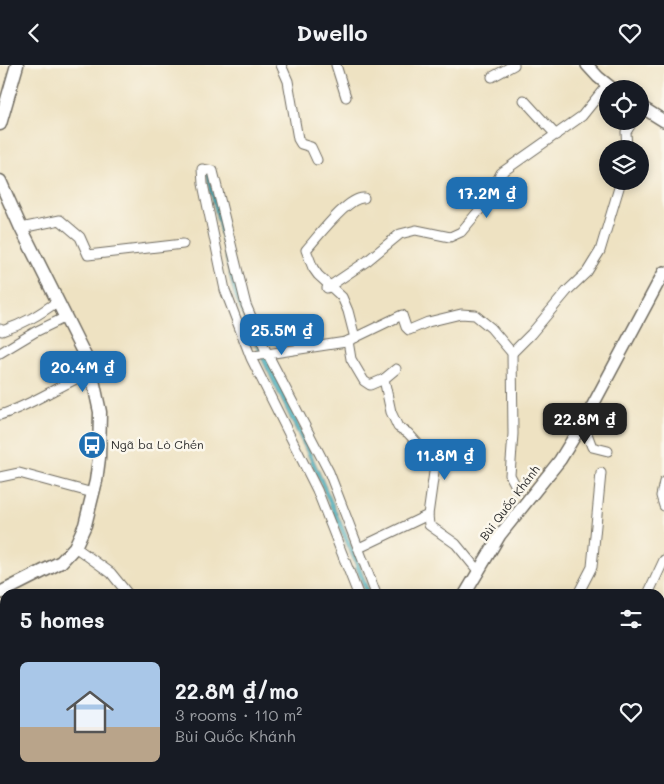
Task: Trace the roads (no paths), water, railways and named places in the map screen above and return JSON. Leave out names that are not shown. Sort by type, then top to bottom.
[{"type":"main road","points":[[0,123],[17,65]]},
{"type":"main road","points":[[0,181],[20,228],[92,372],[100,412],[99,458],[93,493],[85,525],[75,547],[61,562],[8,589]]},
{"type":"street","points":[[282,65],[289,89],[298,139],[301,144],[311,147],[317,160]]},
{"type":"street","points":[[336,65],[346,97]]},
{"type":"street","points":[[492,77],[514,65]]},
{"type":"street","points":[[588,65],[603,80]]},
{"type":"street","points":[[329,287],[367,261],[400,234],[416,230],[450,237],[461,232],[487,201],[502,173],[582,116],[599,98]]},
{"type":"street","points":[[524,99],[556,135]]},
{"type":"street","points":[[649,113],[664,121]]},
{"type":"street","points":[[356,589],[316,490],[251,358],[225,290],[203,184],[202,169],[212,171],[246,305],[268,355],[329,472],[374,589]]},
{"type":"street","points":[[512,353],[567,291],[587,272],[600,251],[618,190]]},
{"type":"street","points":[[364,198],[356,199],[335,217],[306,250],[318,275],[342,297],[348,311],[351,339],[350,356],[364,381],[370,385],[384,379],[396,369]]},
{"type":"street","points":[[20,228],[60,220],[80,237],[88,255],[183,244]]},
{"type":"street","name":"Bùi Quốc Khánh","points":[[468,589],[500,535],[560,460],[583,423],[664,272]]},
{"type":"street","points":[[0,329],[2,331],[19,326],[38,316],[58,301]]},
{"type":"street","points":[[254,356],[351,339],[402,315],[409,330],[461,314],[471,314],[479,317],[512,353],[513,434],[510,475],[518,491]]},
{"type":"street","points":[[0,353],[35,332],[66,317]]},
{"type":"street","points":[[0,415],[92,372]]},
{"type":"street","points":[[384,379],[391,412],[398,427],[408,433],[435,465],[428,515],[429,525],[456,544],[479,573]]},
{"type":"street","points":[[583,423],[592,447],[608,451]]},
{"type":"street","points":[[0,477],[19,473],[71,489],[93,493]]},
{"type":"street","points":[[581,589],[592,567],[601,473]]},
{"type":"street","points":[[664,482],[661,495],[664,506]]},
{"type":"street","points":[[359,548],[428,515]]},
{"type":"street","points":[[75,547],[112,573],[124,589]]},
{"type":"street","points":[[650,589],[664,560]]},
{"type":"water","points":[[206,172],[209,174],[238,286],[358,560],[368,589],[363,589],[354,562],[308,456],[252,339],[234,296]]},
{"type":"place","name":"Ngã ba Lò Chén","points":[[92,445]]}]
